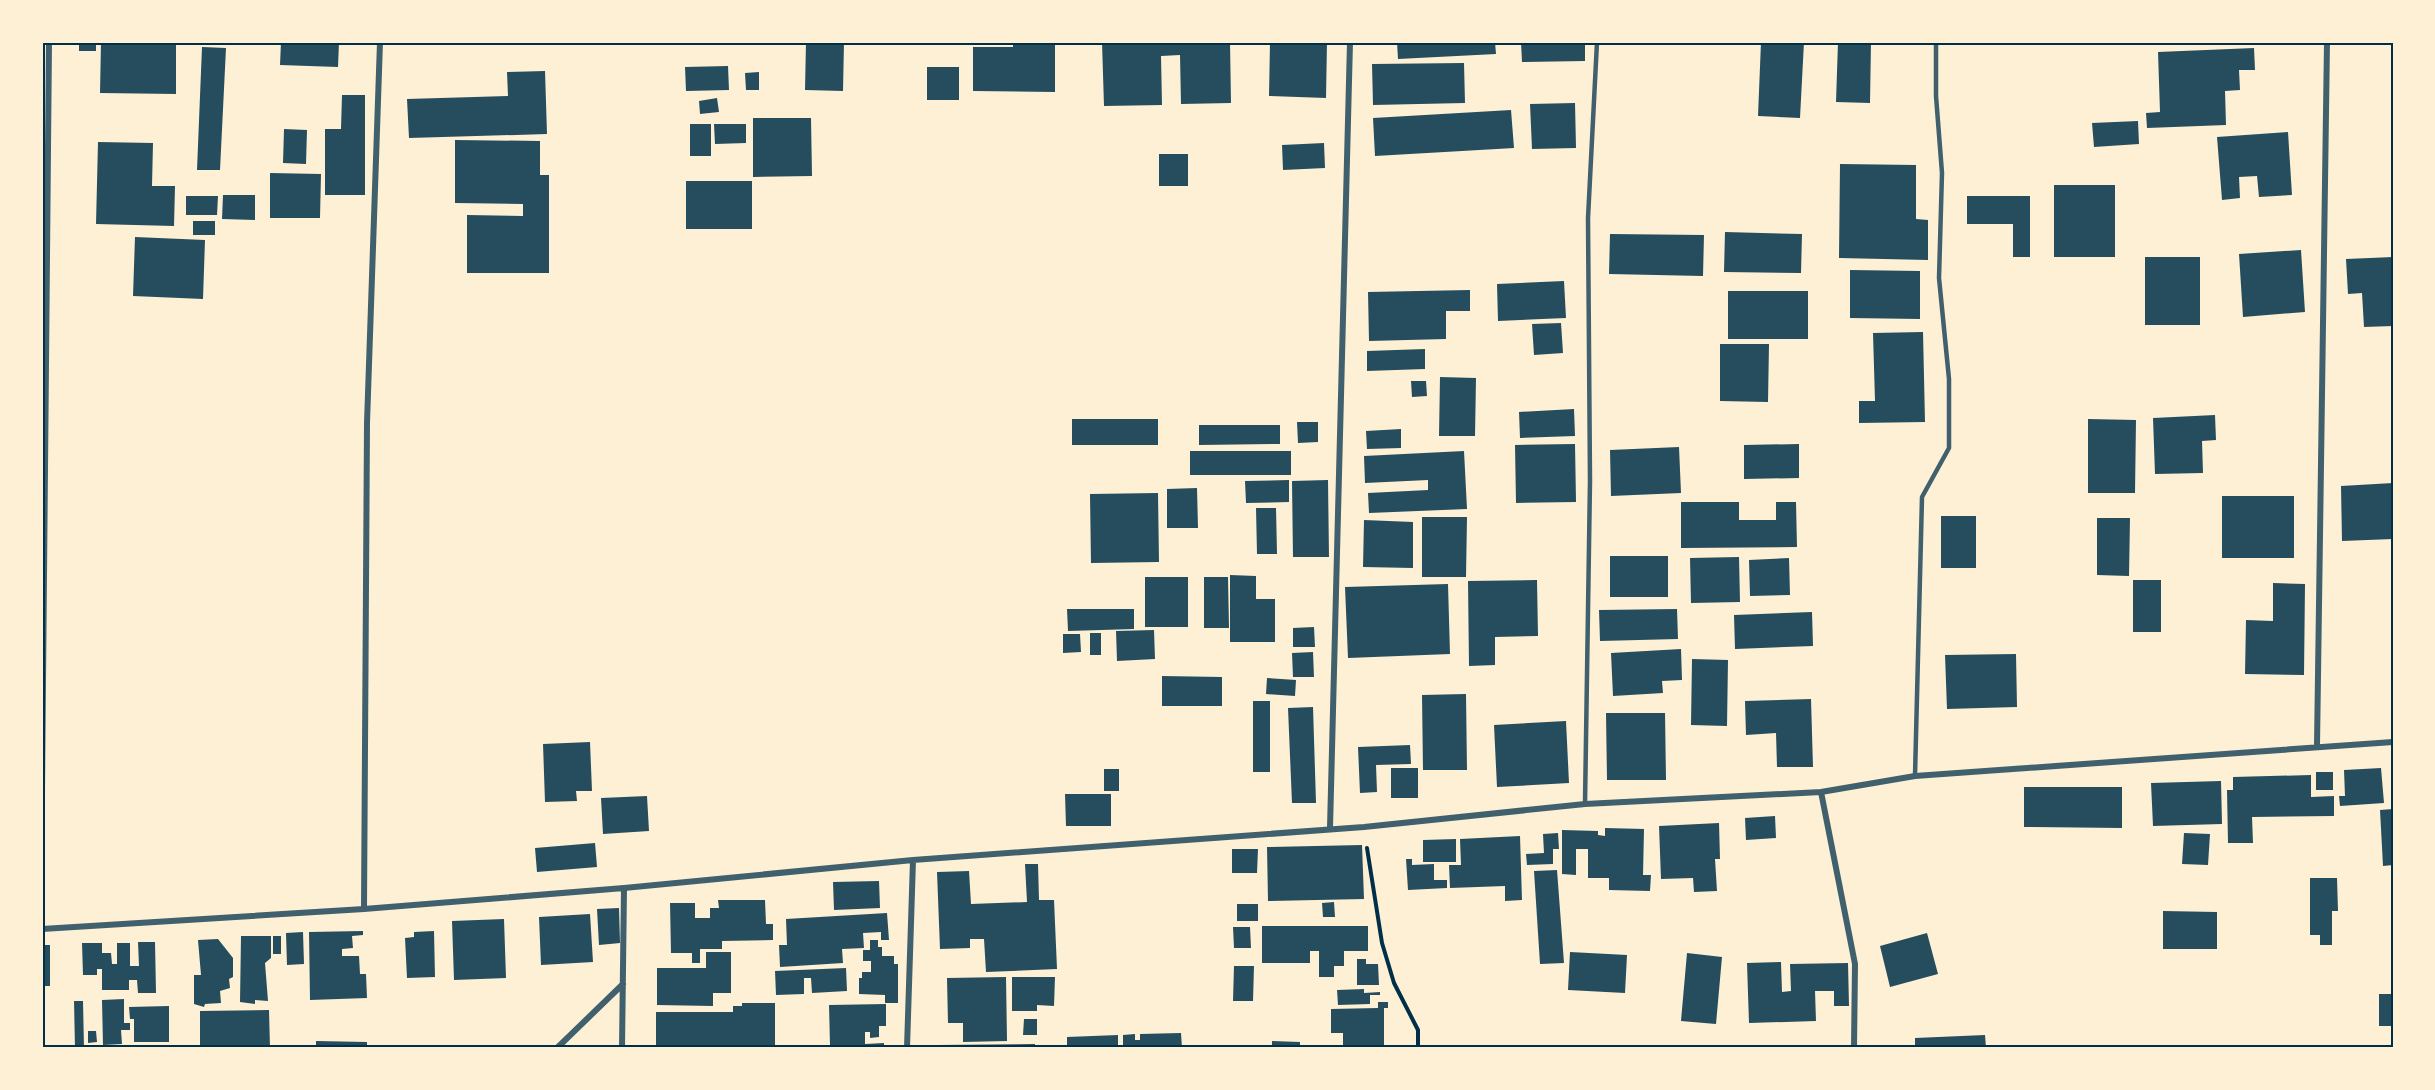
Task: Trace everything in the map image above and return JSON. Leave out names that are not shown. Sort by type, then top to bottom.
[{"type":"street","points":[[42,790],[50,42]]},
{"type":"street","points":[[364,909],[367,423],[380,42]]},
{"type":"street","points":[[1330,828],[1350,42]]},
{"type":"street","points":[[2317,746],[2327,42]]},
{"type":"street","points":[[42,929],[364,909],[624,888],[913,860],[1364,827],[1585,804],[1821,792],[1915,776],[2393,742]]},
{"type":"street","points":[[1821,792],[1855,964],[1854,1048]]},
{"type":"street","points":[[907,1048],[913,860]]},
{"type":"street","points":[[622,1048],[624,888]]},
{"type":"street","points":[[557,1048],[623,984]]},
{"type":"lane","points":[[1585,804],[1590,481],[1587,218],[1597,42]]},
{"type":"lane","points":[[1915,776],[1922,497],[1949,448],[1949,379],[1939,278],[1942,173],[1936,96],[1936,42]]},
{"type":"path","points":[[1364,827],[1382,943],[1394,983],[1418,1030],[1418,1048]]},
{"type":"building","points":[[79,42],[96,42],[96,51],[79,51]]},
{"type":"building","points":[[101,42],[176,42],[176,94],[100,93]]},
{"type":"building","points":[[281,42],[339,42],[338,67],[280,65]]},
{"type":"building","points":[[806,42],[844,42],[843,91],[805,90]]},
{"type":"building","points":[[1013,42],[1055,42],[1055,92],[973,91],[973,47],[1013,47]]},
{"type":"building","points":[[1102,42],[1230,42],[1231,103],[1181,104],[1180,55],[1161,56],[1162,105],[1104,106]]},
{"type":"building","points":[[1270,42],[1327,42],[1326,98],[1269,96]]},
{"type":"building","points":[[1397,42],[1495,42],[1496,54],[1398,59]]},
{"type":"building","points":[[1521,42],[1585,42],[1585,61],[1522,62]]},
{"type":"building","points":[[1761,42],[1804,42],[1800,118],[1758,116]]},
{"type":"building","points":[[1838,42],[1871,42],[1870,103],[1836,102]]},
{"type":"building","points":[[202,47],[226,48],[220,170],[197,170]]},
{"type":"building","points":[[2254,48],[2255,70],[2239,70],[2240,90],[2225,91],[2226,125],[2147,128],[2146,113],[2160,112],[2158,52]]},
{"type":"building","points":[[1464,63],[1465,103],[1373,105],[1372,64]]},
{"type":"building","points":[[728,66],[729,90],[686,91],[685,67]]},
{"type":"building","points":[[927,67],[959,67],[959,100],[927,100]]},
{"type":"building","points":[[545,71],[547,134],[409,138],[407,99],[508,96],[507,72]]},
{"type":"building","points":[[759,72],[759,90],[746,90],[745,73]]},
{"type":"building","points":[[342,95],[365,95],[365,195],[325,195],[325,129],[341,129]]},
{"type":"building","points":[[717,98],[719,112],[700,114],[699,101]]},
{"type":"building","points":[[1575,103],[1576,148],[1532,149],[1530,104]]},
{"type":"building","points":[[1511,110],[1514,148],[1375,156],[1373,118]]},
{"type":"building","points":[[753,118],[811,118],[812,176],[753,177]]},
{"type":"building","points":[[2138,121],[2139,144],[2094,147],[2092,123]]},
{"type":"building","points":[[690,124],[711,124],[711,156],[690,156]]},
{"type":"building","points":[[714,124],[746,124],[746,143],[715,144]]},
{"type":"building","points":[[284,129],[307,130],[306,164],[283,163]]},
{"type":"building","points":[[2288,132],[2292,195],[2259,197],[2257,176],[2239,177],[2240,198],[2222,200],[2217,137]]},
{"type":"building","points":[[455,140],[540,141],[540,175],[549,175],[549,273],[467,273],[467,215],[523,216],[523,204],[455,203]]},
{"type":"building","points":[[98,142],[153,143],[152,186],[175,186],[174,226],[96,224]]},
{"type":"building","points":[[1324,143],[1325,168],[1283,170],[1282,145]]},
{"type":"building","points":[[1159,154],[1188,154],[1188,186],[1159,186]]},
{"type":"building","points":[[1840,164],[1916,165],[1916,219],[1928,220],[1928,260],[1839,258]]},
{"type":"building","points":[[270,173],[321,174],[320,218],[270,218]]},
{"type":"building","points":[[686,181],[752,181],[752,229],[686,229]]},
{"type":"building","points":[[2054,185],[2115,185],[2115,257],[2054,257]]},
{"type":"building","points":[[223,195],[255,195],[255,220],[222,219]]},
{"type":"building","points":[[186,196],[218,196],[217,215],[186,215]]},
{"type":"building","points":[[1967,196],[2030,196],[2030,257],[2013,257],[2013,224],[1967,224]]},
{"type":"building","points":[[193,221],[215,221],[215,235],[193,235]]},
{"type":"building","points":[[1725,232],[1802,234],[1801,273],[1724,272]]},
{"type":"building","points":[[1610,234],[1704,235],[1703,276],[1609,274]]},
{"type":"building","points":[[135,237],[205,240],[203,299],[133,296]]},
{"type":"building","points":[[2301,250],[2305,312],[2243,317],[2239,254]]},
{"type":"building","points":[[2145,257],[2200,257],[2200,325],[2145,325]]},
{"type":"building","points":[[2393,257],[2393,326],[2364,327],[2362,293],[2348,294],[2346,259]]},
{"type":"building","points":[[1850,270],[1920,271],[1920,319],[1850,318]]},
{"type":"building","points":[[1564,281],[1566,318],[1498,321],[1497,284]]},
{"type":"building","points":[[1470,290],[1470,311],[1446,311],[1446,339],[1369,341],[1368,292]]},
{"type":"building","points":[[1728,291],[1808,291],[1808,339],[1728,339]]},
{"type":"building","points":[[1561,323],[1563,353],[1534,355],[1532,324]]},
{"type":"building","points":[[1923,332],[1925,422],[1859,423],[1859,401],[1875,401],[1873,333]]},
{"type":"building","points":[[1720,344],[1769,344],[1768,402],[1720,401]]},
{"type":"building","points":[[1425,349],[1425,369],[1367,371],[1367,351]]},
{"type":"building","points":[[1440,377],[1476,378],[1475,436],[1439,436]]},
{"type":"building","points":[[1411,381],[1426,381],[1427,396],[1412,397]]},
{"type":"building","points":[[1574,409],[1575,436],[1520,438],[1519,412]]},
{"type":"building","points":[[2215,415],[2216,440],[2202,441],[2203,473],[2155,474],[2153,418]]},
{"type":"building","points":[[1072,419],[1158,419],[1158,445],[1072,445]]},
{"type":"building","points":[[2088,419],[2136,420],[2135,493],[2088,493]]},
{"type":"building","points":[[1297,422],[1318,422],[1318,442],[1298,443]]},
{"type":"building","points":[[1199,425],[1280,425],[1280,444],[1199,445]]},
{"type":"building","points":[[1401,429],[1401,448],[1367,449],[1366,431]]},
{"type":"building","points":[[1575,444],[1576,502],[1516,503],[1515,445]]},
{"type":"building","points":[[1799,444],[1799,478],[1744,479],[1744,445]]},
{"type":"building","points":[[1679,447],[1681,493],[1611,496],[1610,450]]},
{"type":"building","points":[[1190,451],[1291,451],[1291,475],[1190,475]]},
{"type":"building","points":[[1464,451],[1467,509],[1369,513],[1368,493],[1428,490],[1428,480],[1365,483],[1364,456]]},
{"type":"building","points":[[1289,480],[1289,502],[1246,503],[1245,481]]},
{"type":"building","points":[[1328,480],[1329,557],[1293,557],[1292,481]]},
{"type":"building","points":[[2393,483],[2393,539],[2342,541],[2341,486]]},
{"type":"building","points":[[1197,488],[1198,528],[1167,528],[1167,489]]},
{"type":"building","points":[[1158,493],[1159,562],[1091,563],[1090,494]]},
{"type":"building","points":[[2222,496],[2294,496],[2294,558],[2222,558]]},
{"type":"building","points":[[1681,502],[1739,502],[1739,520],[1776,520],[1776,502],[1796,502],[1797,547],[1681,548]]},
{"type":"building","points":[[1256,508],[1276,508],[1277,554],[1257,554]]},
{"type":"building","points":[[1941,516],[1976,516],[1976,568],[1941,568]]},
{"type":"building","points":[[1422,517],[1467,517],[1466,577],[1422,577]]},
{"type":"building","points":[[2097,518],[2130,518],[2129,576],[2097,575]]},
{"type":"building","points":[[1364,520],[1413,522],[1413,568],[1363,567]]},
{"type":"building","points":[[1610,556],[1668,556],[1668,597],[1610,597]]},
{"type":"building","points":[[1739,557],[1740,602],[1691,603],[1690,558]]},
{"type":"building","points":[[1789,558],[1790,595],[1750,596],[1749,560]]},
{"type":"building","points":[[1230,575],[1256,576],[1256,599],[1275,599],[1275,642],[1230,642]]},
{"type":"building","points":[[1145,577],[1188,577],[1188,627],[1145,627]]},
{"type":"building","points":[[1204,577],[1228,577],[1229,628],[1204,628]]},
{"type":"building","points":[[1537,580],[1538,636],[1495,637],[1495,665],[1469,666],[1468,581]]},
{"type":"building","points":[[2133,580],[2161,580],[2161,632],[2133,632]]},
{"type":"building","points":[[2273,583],[2305,584],[2304,675],[2245,674],[2246,620],[2273,621]]},
{"type":"building","points":[[1448,584],[1450,654],[1348,658],[1345,587]]},
{"type":"building","points":[[1067,609],[1134,609],[1134,629],[1068,631]]},
{"type":"building","points":[[1677,609],[1678,639],[1600,641],[1599,610]]},
{"type":"building","points":[[1812,612],[1813,646],[1735,649],[1734,615]]},
{"type":"building","points":[[1314,627],[1315,647],[1293,647],[1293,628]]},
{"type":"building","points":[[1154,630],[1155,659],[1117,661],[1116,631]]},
{"type":"building","points":[[1090,633],[1101,633],[1101,655],[1090,655]]},
{"type":"building","points":[[1063,634],[1080,634],[1081,652],[1063,653]]},
{"type":"building","points":[[1681,649],[1682,680],[1662,681],[1663,693],[1613,696],[1611,653]]},
{"type":"building","points":[[1313,652],[1314,677],[1293,677],[1292,653]]},
{"type":"building","points":[[2016,654],[2017,707],[1947,709],[1945,655]]},
{"type":"building","points":[[1692,659],[1728,660],[1727,726],[1691,725]]},
{"type":"building","points":[[1162,676],[1222,677],[1222,706],[1162,706]]},
{"type":"building","points":[[1267,678],[1296,680],[1295,696],[1266,694]]},
{"type":"building","points":[[1466,694],[1467,770],[1423,770],[1422,695]]},
{"type":"building","points":[[1811,699],[1813,767],[1777,767],[1776,733],[1746,735],[1745,701]]},
{"type":"building","points":[[1253,701],[1270,701],[1270,772],[1253,772]]},
{"type":"building","points":[[1313,707],[1316,803],[1292,803],[1288,708]]},
{"type":"building","points":[[1606,713],[1665,713],[1666,780],[1607,780]]},
{"type":"building","points":[[1566,721],[1569,783],[1497,787],[1494,725]]},
{"type":"building","points":[[590,742],[592,791],[576,791],[577,801],[545,802],[543,744]]},
{"type":"building","points":[[1410,745],[1411,764],[1376,765],[1377,792],[1360,793],[1358,747]]},
{"type":"building","points":[[1391,768],[1418,768],[1418,798],[1391,798]]},
{"type":"building","points":[[2381,768],[2384,803],[2340,806],[2339,796],[2345,796],[2344,770]]},
{"type":"building","points":[[1104,769],[1119,769],[1119,791],[1104,791]]},
{"type":"building","points":[[2316,772],[2333,772],[2333,790],[2316,790]]},
{"type":"building","points":[[2311,775],[2311,797],[2334,796],[2334,816],[2252,817],[2253,843],[2228,843],[2227,790],[2233,790],[2233,777]]},
{"type":"building","points":[[2221,781],[2222,824],[2153,826],[2151,783]]},
{"type":"building","points":[[2024,787],[2122,787],[2122,828],[2024,827]]},
{"type":"building","points":[[1065,794],[1111,794],[1111,826],[1066,826]]},
{"type":"building","points":[[647,796],[649,831],[603,834],[601,798]]},
{"type":"building","points":[[2393,809],[2393,865],[2383,866],[2380,810]]},
{"type":"building","points":[[1775,816],[1776,838],[1746,840],[1745,818]]},
{"type":"building","points":[[1719,823],[1720,859],[1715,859],[1717,891],[1694,892],[1693,878],[1661,879],[1659,826]]},
{"type":"building","points":[[1605,828],[1644,829],[1643,875],[1651,875],[1650,891],[1609,890],[1609,878],[1588,878],[1588,849],[1576,849],[1576,875],[1562,874],[1562,830],[1598,831],[1598,835],[1605,836]]},
{"type":"building","points":[[1558,833],[1559,849],[1553,849],[1553,864],[1527,865],[1526,854],[1544,853],[1543,834]]},
{"type":"building","points":[[2184,833],[2210,834],[2208,865],[2182,864]]},
{"type":"building","points":[[1520,836],[1522,900],[1505,901],[1505,886],[1450,888],[1449,865],[1461,865],[1460,839]]},
{"type":"building","points":[[1456,839],[1456,862],[1423,862],[1423,840]]},
{"type":"building","points":[[595,843],[597,867],[537,872],[535,848]]},
{"type":"building","points":[[1362,845],[1364,899],[1268,901],[1267,847]]},
{"type":"building","points":[[1232,849],[1258,849],[1257,873],[1232,873]]},
{"type":"building","points":[[1406,859],[1412,859],[1412,865],[1434,864],[1434,880],[1447,880],[1447,888],[1408,890]]},
{"type":"building","points":[[1025,864],[1038,864],[1039,900],[1054,900],[1057,969],[986,972],[984,939],[970,939],[970,948],[940,949],[937,872],[969,871],[971,904],[1027,902]]},
{"type":"building","points":[[1557,870],[1564,963],[1540,964],[1534,871]]},
{"type":"building","points":[[2310,878],[2337,878],[2338,911],[2332,911],[2332,945],[2320,945],[2320,935],[2310,935]]},
{"type":"building","points":[[879,881],[880,908],[834,910],[833,882]]},
{"type":"building","points":[[718,900],[765,900],[766,924],[773,924],[773,940],[722,941],[722,949],[700,949],[700,963],[692,963],[692,953],[671,953],[670,903],[695,903],[695,918],[710,918],[710,908],[719,908]]},
{"type":"building","points":[[1334,902],[1335,917],[1323,917],[1322,903]]},
{"type":"building","points":[[1237,904],[1258,904],[1258,921],[1237,921]]},
{"type":"building","points":[[619,908],[620,943],[599,945],[597,909]]},
{"type":"building","points":[[2163,911],[2217,912],[2217,949],[2163,949]]},
{"type":"building","points":[[887,913],[889,940],[881,940],[881,932],[863,933],[864,948],[842,949],[843,963],[780,967],[779,945],[787,945],[786,919]]},
{"type":"building","points":[[590,914],[593,962],[541,965],[539,917]]},
{"type":"building","points":[[504,919],[506,978],[454,980],[452,921]]},
{"type":"building","points":[[1262,926],[1368,926],[1368,951],[1344,951],[1344,966],[1334,966],[1334,977],[1319,977],[1319,951],[1310,951],[1310,963],[1262,963]]},
{"type":"building","points":[[1233,927],[1250,927],[1251,948],[1234,948]]},
{"type":"building","points":[[363,931],[363,935],[352,936],[353,948],[342,949],[342,956],[359,956],[360,974],[366,974],[367,998],[310,1000],[309,932]]},
{"type":"building","points":[[434,931],[435,977],[407,978],[405,938],[414,937],[414,932]]},
{"type":"building","points":[[303,932],[304,964],[287,965],[286,933]]},
{"type":"building","points":[[1927,933],[1938,974],[1890,987],[1880,946]]},
{"type":"building","points":[[241,936],[271,936],[271,958],[265,963],[268,1001],[255,1000],[255,1004],[240,1002]]},
{"type":"building","points":[[273,936],[281,936],[281,954],[273,954]]},
{"type":"building","points":[[218,939],[233,958],[233,977],[229,979],[230,988],[220,991],[221,1003],[205,1004],[204,1007],[194,1004],[194,975],[201,975],[198,940]]},
{"type":"building","points":[[870,940],[878,940],[878,947],[882,947],[882,956],[894,956],[894,964],[898,964],[898,1003],[885,1003],[885,995],[859,994],[859,978],[862,978],[862,972],[871,972],[871,961],[863,961],[863,950],[870,950]]},
{"type":"building","points":[[138,942],[155,942],[156,993],[138,993],[137,980],[129,980],[129,990],[102,990],[102,969],[97,969],[97,975],[83,975],[82,943],[102,943],[102,953],[111,953],[112,964],[117,964],[117,943],[130,943],[130,966],[139,966]]},
{"type":"building","points":[[42,945],[50,945],[50,986],[42,986]]},
{"type":"building","points":[[706,952],[731,952],[731,993],[713,993],[713,1006],[657,1005],[657,968],[706,968]]},
{"type":"building","points":[[1570,952],[1627,955],[1625,993],[1568,990]]},
{"type":"building","points":[[1687,953],[1722,957],[1716,1024],[1681,1021]]},
{"type":"building","points":[[1357,959],[1366,959],[1366,964],[1378,964],[1379,985],[1357,985]]},
{"type":"building","points":[[1781,962],[1782,992],[1791,991],[1790,964],[1848,963],[1849,1006],[1834,1006],[1834,991],[1815,991],[1816,1021],[1749,1023],[1747,963]]},
{"type":"building","points":[[1234,966],[1254,966],[1253,1001],[1233,1001]]},
{"type":"building","points":[[846,968],[847,991],[812,993],[811,978],[804,978],[804,994],[776,995],[775,971]]},
{"type":"building","points":[[1006,977],[1007,1041],[963,1042],[963,1023],[948,1023],[947,978]]},
{"type":"building","points":[[1012,977],[1055,977],[1054,1006],[1037,1005],[1037,1011],[1012,1011]]},
{"type":"building","points":[[1364,989],[1364,993],[1380,992],[1380,995],[1370,995],[1370,1004],[1338,1005],[1337,990]]},
{"type":"building","points":[[2379,994],[2393,994],[2393,1026],[2379,1026]]},
{"type":"building","points":[[124,999],[124,1023],[130,1023],[130,1030],[121,1030],[122,1044],[103,1045],[102,1000]]},
{"type":"building","points":[[74,1001],[83,1001],[84,1048],[75,1048]]},
{"type":"building","points":[[1378,1002],[1388,1002],[1388,1008],[1384,1008],[1384,1048],[1343,1048],[1343,1033],[1331,1033],[1331,1009],[1378,1008]]},
{"type":"building","points":[[742,1003],[775,1003],[775,1046],[656,1048],[656,1012],[733,1012],[733,1006],[742,1006]]},
{"type":"building","points":[[886,1004],[886,1026],[879,1026],[879,1037],[870,1038],[870,1032],[865,1032],[865,1044],[884,1043],[884,1048],[849,1048],[849,1045],[830,1045],[829,1005]]},
{"type":"building","points":[[169,1006],[169,1042],[134,1042],[134,1019],[130,1019],[129,1007]]},
{"type":"building","points":[[269,1010],[270,1048],[200,1048],[200,1011]]},
{"type":"building","points":[[1024,1019],[1037,1019],[1037,1035],[1023,1035]]},
{"type":"building","points":[[88,1031],[96,1031],[97,1042],[88,1043]]},
{"type":"building","points":[[1181,1033],[1182,1048],[1123,1048],[1123,1035],[1135,1034],[1135,1040],[1140,1040],[1140,1034]]},
{"type":"building","points":[[1118,1035],[1118,1048],[1067,1048],[1067,1037]]},
{"type":"building","points":[[1985,1035],[1986,1048],[1915,1048],[1915,1038]]},
{"type":"building","points":[[316,1041],[367,1042],[367,1048],[316,1048]]},
{"type":"building","points":[[1272,1041],[1300,1042],[1300,1048],[1272,1048]]},
{"type":"building","points":[[1035,1044],[1035,1048],[938,1048],[938,1045]]}]
